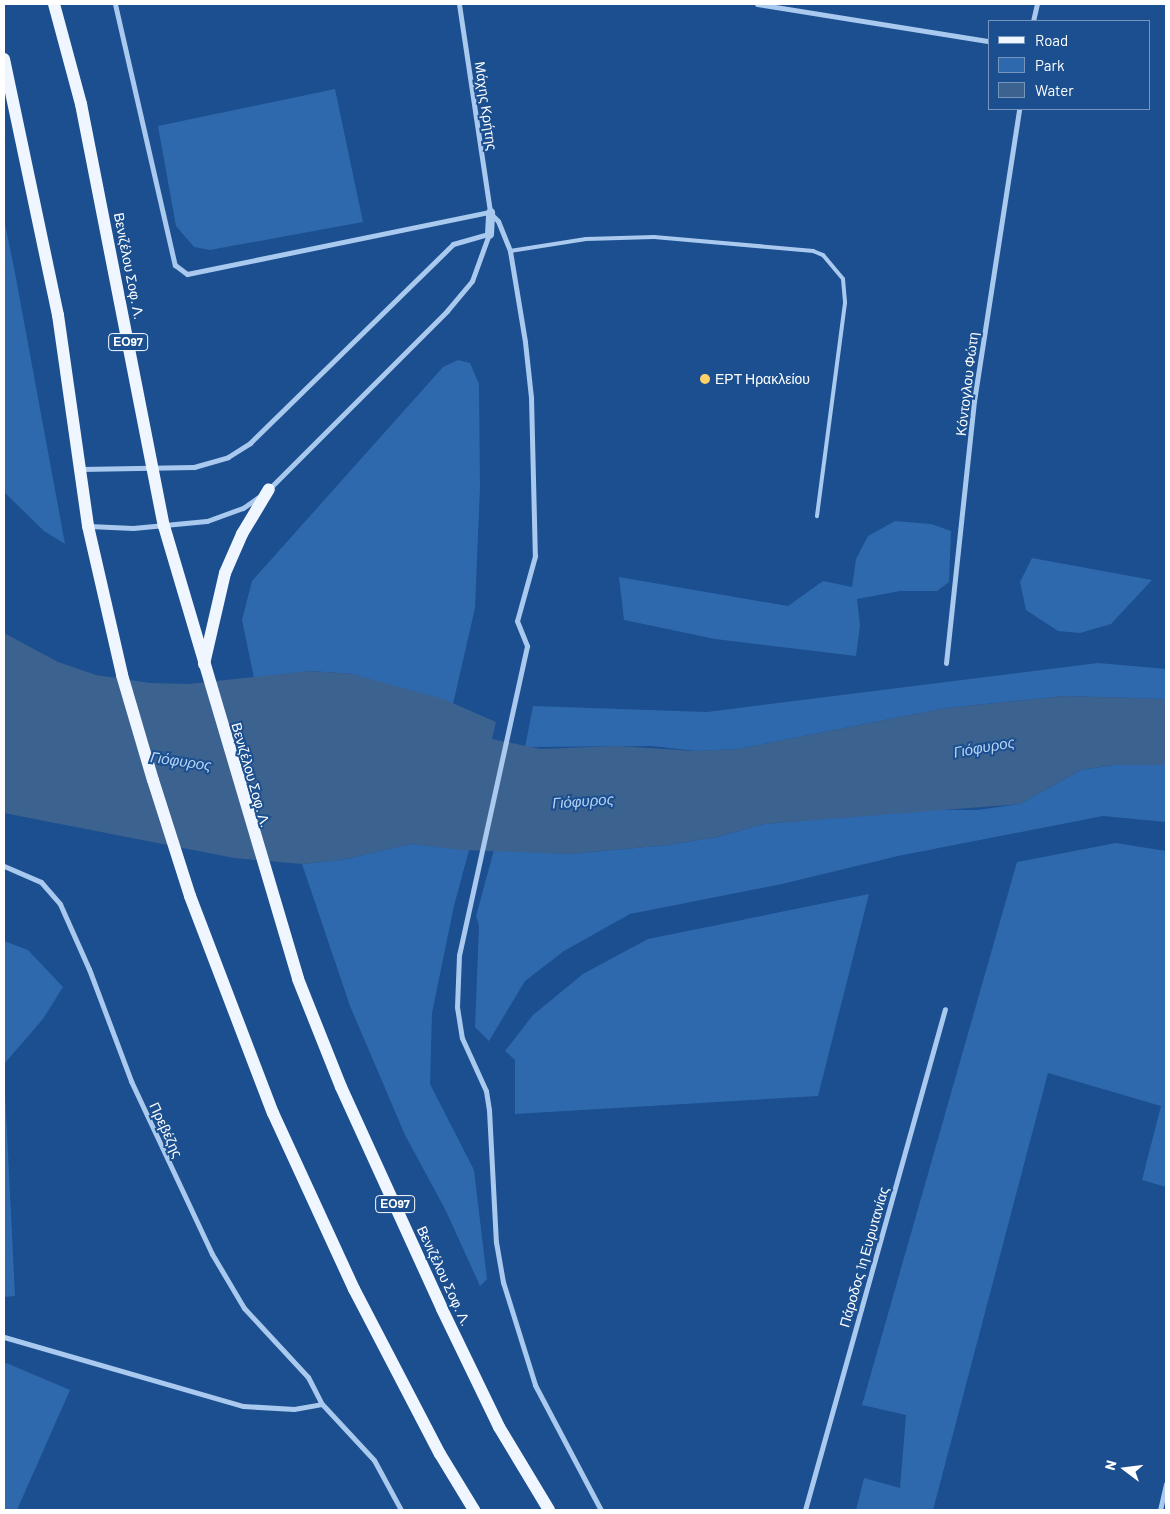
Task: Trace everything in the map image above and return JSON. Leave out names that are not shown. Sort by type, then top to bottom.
[{"type":"main road","name":"Βενιζέλου Σοφ. Λ.","points":[[54,4],[87,131],[164,526],[268,886],[298,979],[345,1096],[499,1427],[549,1510]]},
{"type":"main road","points":[[4,59],[58,315],[88,526],[108,617],[137,728],[190,896],[273,1113],[354,1289],[440,1454],[474,1510]]},
{"type":"main road","points":[[205,672],[225,573],[242,534],[269,489]]},
{"type":"street","points":[[115,4],[174,265],[187,274],[490,212]]},
{"type":"street","name":"Μάχης Κρήτης","points":[[459,4],[490,212]]},
{"type":"street","points":[[757,4],[988,41]]},
{"type":"street","points":[[1034,20],[1037,4]]},
{"type":"street","name":"Κόντογλου Φώτη","points":[[946,663],[974,401],[1019,110]]},
{"type":"street","points":[[88,526],[164,526],[222,517],[252,503],[269,489],[448,311],[472,281],[489,234],[490,212]]},
{"type":"street","points":[[490,212],[498,221],[510,251],[526,352],[534,453],[535,556],[517,621],[528,646],[459,955],[457,1007],[462,1038],[486,1091],[489,1110],[496,1242],[503,1282],[535,1384],[601,1510]]},
{"type":"street","points":[[80,469],[207,464],[239,451],[453,244],[489,234]]},
{"type":"street","name":"Πρεβέζης","points":[[4,866],[41,882],[60,904],[131,1081],[212,1254],[244,1308],[308,1377],[322,1404],[374,1460],[401,1510]]},
{"type":"street","name":"Πάροδος 1η Ευρυτανίας","points":[[805,1510],[945,1010]]},
{"type":"street","points":[[4,1337],[244,1406],[294,1409],[322,1404]]},
{"type":"street","points":[[1160,1510],[1166,1484]]},
{"type":"lane","points":[[510,251],[586,239],[670,237],[813,251],[829,260],[843,278],[845,303],[816,516]]},
{"type":"green space","points":[[335,89],[363,222],[210,250],[194,247],[176,226],[158,126]]},
{"type":"green space","points":[[4,219],[65,544],[44,531],[4,492]]},
{"type":"green space","points":[[458,360],[470,363],[479,384],[480,488],[475,608],[453,704],[352,674],[310,671],[254,678],[242,620],[252,581],[443,367]]},
{"type":"green space","points":[[895,521],[931,524],[951,531],[949,582],[937,591],[900,591],[857,599],[860,625],[856,656],[715,639],[624,620],[619,577],[788,606],[823,581],[852,587],[856,559],[868,536]]},
{"type":"green space","points":[[1032,558],[1152,580],[1111,624],[1080,633],[1058,631],[1026,610],[1020,582]]},
{"type":"green space","points":[[1098,663],[1166,669],[1166,699],[1064,696],[946,708],[738,749],[696,751],[652,746],[525,747],[533,706],[707,712]]},
{"type":"green space","points":[[1114,765],[1166,765],[1166,822],[1103,816],[898,856],[782,884],[630,914],[564,951],[525,981],[489,1041],[475,1027],[479,926],[476,916],[494,850],[570,854],[668,845],[717,837],[764,824],[932,810],[977,810],[1020,804],[1081,770]]},
{"type":"green space","points":[[1116,843],[1166,851],[1166,1187],[1142,1180],[1161,1106],[1048,1073],[933,1510],[856,1510],[864,1478],[900,1488],[906,1415],[862,1405],[1017,862]]},
{"type":"green space","points":[[411,844],[469,850],[454,906],[432,1013],[430,1084],[474,1170],[487,1279],[480,1286],[446,1211],[405,1135],[350,1006],[302,864],[341,860]]},
{"type":"green space","points":[[869,894],[818,1096],[515,1114],[515,1060],[505,1051],[533,1015],[583,974],[648,939]]},
{"type":"green space","points":[[4,941],[28,950],[63,987],[43,1019],[4,1064]]},
{"type":"green space","points":[[4,1072],[15,1296],[4,1297]]},
{"type":"green space","points":[[4,1362],[70,1390],[17,1510],[4,1510]]},
{"type":"water","name":"Γιόφυρος","points":[[4,633],[58,662],[96,675],[150,683],[188,684],[310,671],[352,674],[443,699],[496,722],[492,739],[541,749],[617,746],[696,751],[738,749],[946,708],[1064,696],[1166,699],[1166,765],[1114,765],[1081,770],[1020,804],[764,824],[717,837],[668,845],[570,854],[462,850],[411,844],[341,860],[302,864],[234,858],[4,813]]},
{"type":"place","name":"ΕΡΤ Ηρακλείου","points":[[705,379]]}]
